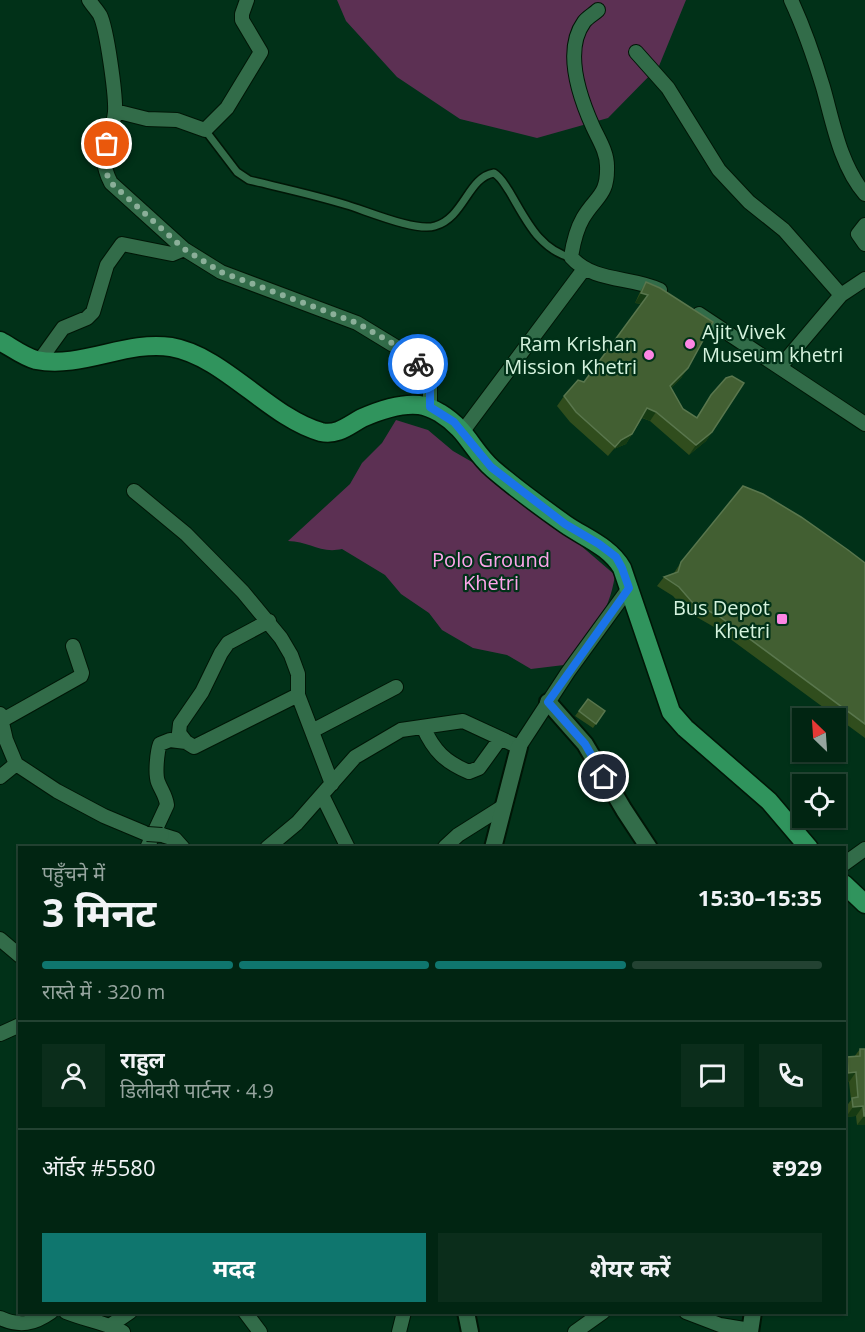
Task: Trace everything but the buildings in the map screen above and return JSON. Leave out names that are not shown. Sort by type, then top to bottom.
[{"type":"main road","points":[[0,341],[34,360],[53,362],[79,360],[117,350],[169,347],[190,351],[297,422],[322,432],[338,432],[363,418],[397,406],[430,407],[454,422],[491,467],[565,524],[616,557],[622,568],[671,712],[685,728],[769,801],[807,846]]},
{"type":"main road","points":[[846,886],[865,904]]},
{"type":"street","points":[[89,0],[100,16],[109,55],[115,111],[103,160],[104,171],[111,183],[184,249],[221,272],[357,323],[392,343],[414,359],[421,368],[430,387],[430,407]]},
{"type":"street","points":[[115,111],[147,119],[177,120],[206,130],[227,108],[261,52],[242,20],[243,8],[247,0]]},
{"type":"street","points":[[791,0],[811,49],[840,146],[865,194]]},
{"type":"street","points":[[598,10],[585,21],[578,34],[575,70],[580,98],[605,151],[606,182],[603,194],[584,217],[576,234],[572,258],[584,268],[608,278],[635,280],[668,295]]},
{"type":"street","points":[[636,52],[668,88],[726,178],[749,202],[784,230],[841,295]]},
{"type":"street","points":[[865,225],[858,234],[865,244]]},
{"type":"street","points":[[40,360],[63,328],[87,318],[93,312],[107,265],[120,245],[172,254],[177,254],[184,249]]},
{"type":"street","points":[[463,431],[584,268]]},
{"type":"street","points":[[780,367],[841,295],[865,279]]},
{"type":"street","points":[[688,308],[865,424]]},
{"type":"street","points":[[134,491],[186,534],[269,621],[291,655],[298,674],[298,695],[332,784]]},
{"type":"street","points":[[494,846],[519,747],[629,588]]},
{"type":"street","points":[[269,621],[228,643],[202,692],[180,724],[179,733],[192,747],[196,746],[298,695]]},
{"type":"street","points":[[1,721],[81,676],[73,646]]},
{"type":"street","points":[[312,731],[396,687]]},
{"type":"street","points":[[548,702],[585,744],[648,846]]},
{"type":"street","points":[[0,714],[6,740],[16,764],[57,791],[147,841]]},
{"type":"street","points":[[269,846],[297,823],[355,757],[401,730],[463,721],[519,747]]},
{"type":"street","points":[[423,727],[436,752],[457,768],[469,772],[479,768],[500,739]]},
{"type":"street","points":[[147,841],[167,805],[167,799],[157,781],[157,752],[160,744],[170,740],[186,742]]},
{"type":"street","points":[[0,777],[16,764]]},
{"type":"street","points":[[322,795],[347,846]]},
{"type":"street","points":[[447,846],[458,835],[504,806]]},
{"type":"street","points":[[147,841],[162,835],[175,839],[181,846]]},
{"type":"street","points":[[846,863],[865,849]]},
{"type":"street","points":[[0,939],[18,954]]},
{"type":"street","points":[[0,1034],[18,1026]]},
{"type":"street","points":[[4,1324],[27,1324],[47,1314]]},
{"type":"street","points":[[71,1314],[117,1329],[128,1314]]},
{"type":"street","points":[[246,1314],[260,1332]]},
{"type":"street","points":[[399,1332],[404,1314]]},
{"type":"street","points":[[466,1314],[470,1332]]},
{"type":"street","points":[[575,1332],[600,1314]]},
{"type":"street","points":[[691,1314],[720,1325],[750,1331],[753,1314]]},
{"type":"lane","points":[[206,130],[232,168],[249,180],[346,204],[420,227],[434,227],[451,219],[481,177],[494,173],[501,179],[528,224],[545,245],[557,254],[572,258]]},
{"type":"green space","points":[[337,0],[686,0],[659,66],[608,118],[537,138],[460,119],[397,77],[346,21]]},
{"type":"green space","name":"Polo Ground Khetri","points":[[396,420],[428,430],[453,451],[479,466],[565,532],[615,575],[608,602],[597,624],[564,665],[531,669],[507,655],[473,648],[442,630],[429,613],[401,594],[385,575],[342,549],[327,550],[288,541],[350,484],[362,463],[382,443]]},
{"type":"way so far","points":[[107,144],[103,160],[104,171],[111,183],[184,249],[221,272],[357,323],[392,343],[418,364]]},
{"type":"place","name":"Ajit Vivek Museum khetri","points":[[690,344]]},
{"type":"place","name":"Ram Krishan Mission Khetri","points":[[649,355]]},
{"type":"place","name":"Bus Depot Khetri","points":[[782,619]]},
{"type":"route","points":[[418,364],[430,387],[430,407],[454,422],[491,467],[565,524],[616,557],[622,568],[629,588],[548,702],[585,744],[604,777]]}]
